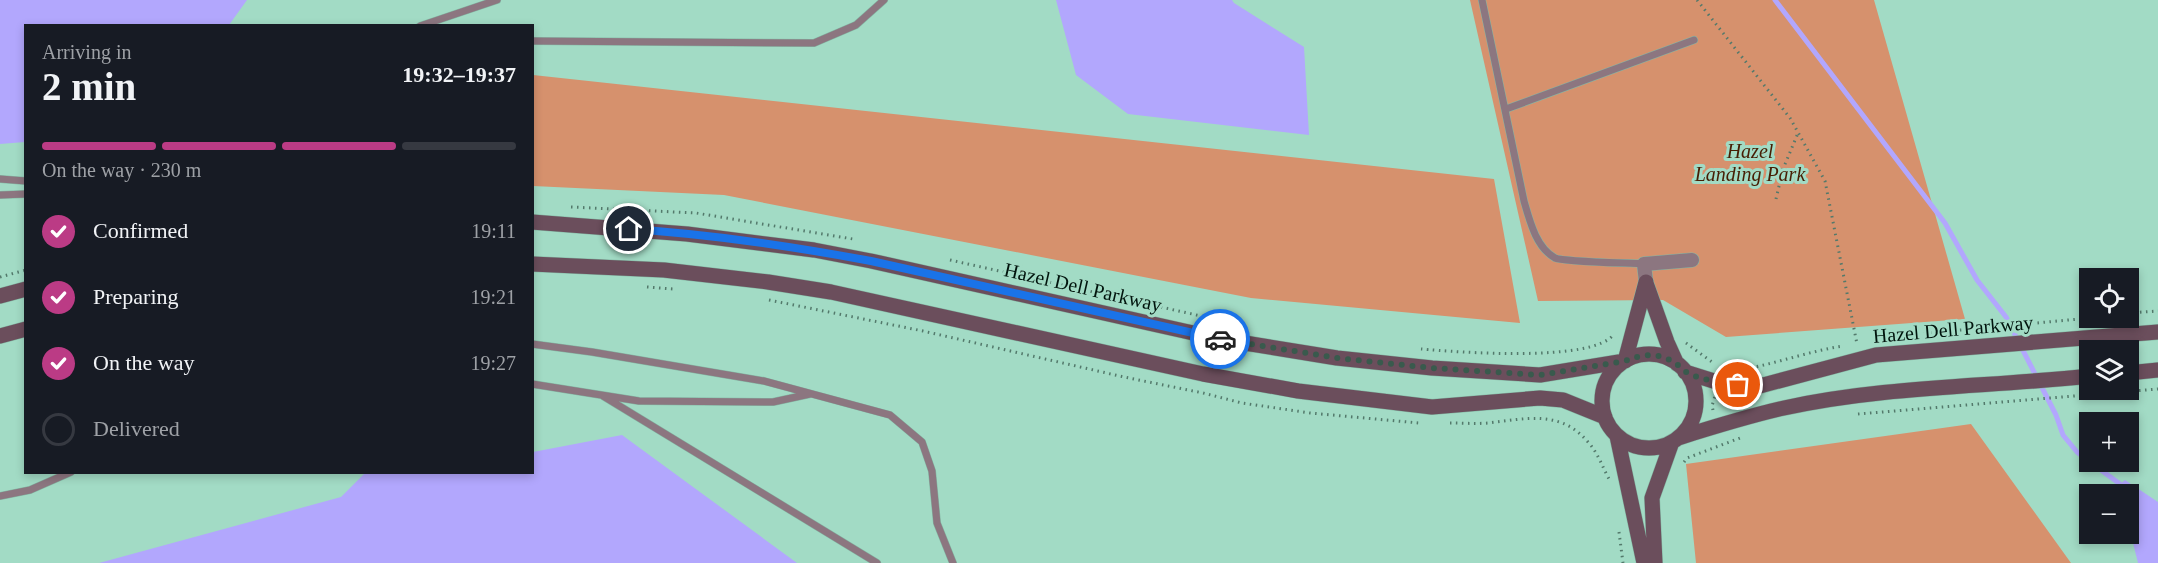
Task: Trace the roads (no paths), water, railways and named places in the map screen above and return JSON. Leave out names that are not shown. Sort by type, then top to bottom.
[{"type":"main road","name":"Hazel Dell Parkway","points":[[534,222],[687,234],[814,250],[1220,339],[1337,358],[1432,368],[1540,375],[1625,361]]},
{"type":"main road","points":[[534,264],[664,270],[831,292],[1203,374],[1298,392],[1432,407],[1540,398],[1571,403],[1605,417]]},
{"type":"main road","points":[[1625,361],[1646,282]]},
{"type":"main road","points":[[1646,282],[1667,342],[1691,381],[1696,401],[1691,422],[1675,440],[1652,498],[1655,563]]},
{"type":"main road","points":[[0,296],[24,290]]},
{"type":"main road","points":[[0,336],[24,330]]},
{"type":"main road","name":"Hazel Dell Parkway","points":[[1681,368],[1719,383],[1756,387],[1876,355],[2158,332]]},
{"type":"main road","points":[[1644,563],[1617,436],[1605,417],[1602,401],[1605,385],[1613,372],[1625,361],[1647,354],[1667,358],[1681,368]]},
{"type":"main road","points":[[2139,372],[2158,370]]},
{"type":"main road","points":[[1617,436],[1627,443],[1650,448],[1662,447],[1675,440],[1718,426],[1784,408],[1824,401],[1887,393],[2079,377]]},
{"type":"street","points":[[1646,282],[1644,264],[1692,260]]},
{"type":"lane","points":[[426,24],[497,0]]},
{"type":"lane","points":[[534,41],[814,43],[856,25],[884,0]]},
{"type":"lane","points":[[1482,0],[1524,201],[1540,244],[1556,259],[1644,264]]},
{"type":"lane","points":[[1506,109],[1694,40]]},
{"type":"lane","points":[[0,179],[24,181]]},
{"type":"lane","points":[[0,195],[24,194]]},
{"type":"lane","points":[[534,344],[764,381],[890,415],[922,442],[932,471],[937,523],[953,563]]},
{"type":"lane","points":[[534,384],[639,401],[773,402],[812,394]]},
{"type":"lane","points":[[603,396],[877,563]]},
{"type":"lane","points":[[0,496],[30,490],[66,474]]},
{"type":"waterway","points":[[1775,0],[1945,223],[1977,280],[2006,317],[2056,415],[2063,435],[2079,454]]},
{"type":"waterway","points":[[2104,472],[2120,484]]},
{"type":"park label","name":"Hazel Landing Park","points":[[1750,162]]}]
